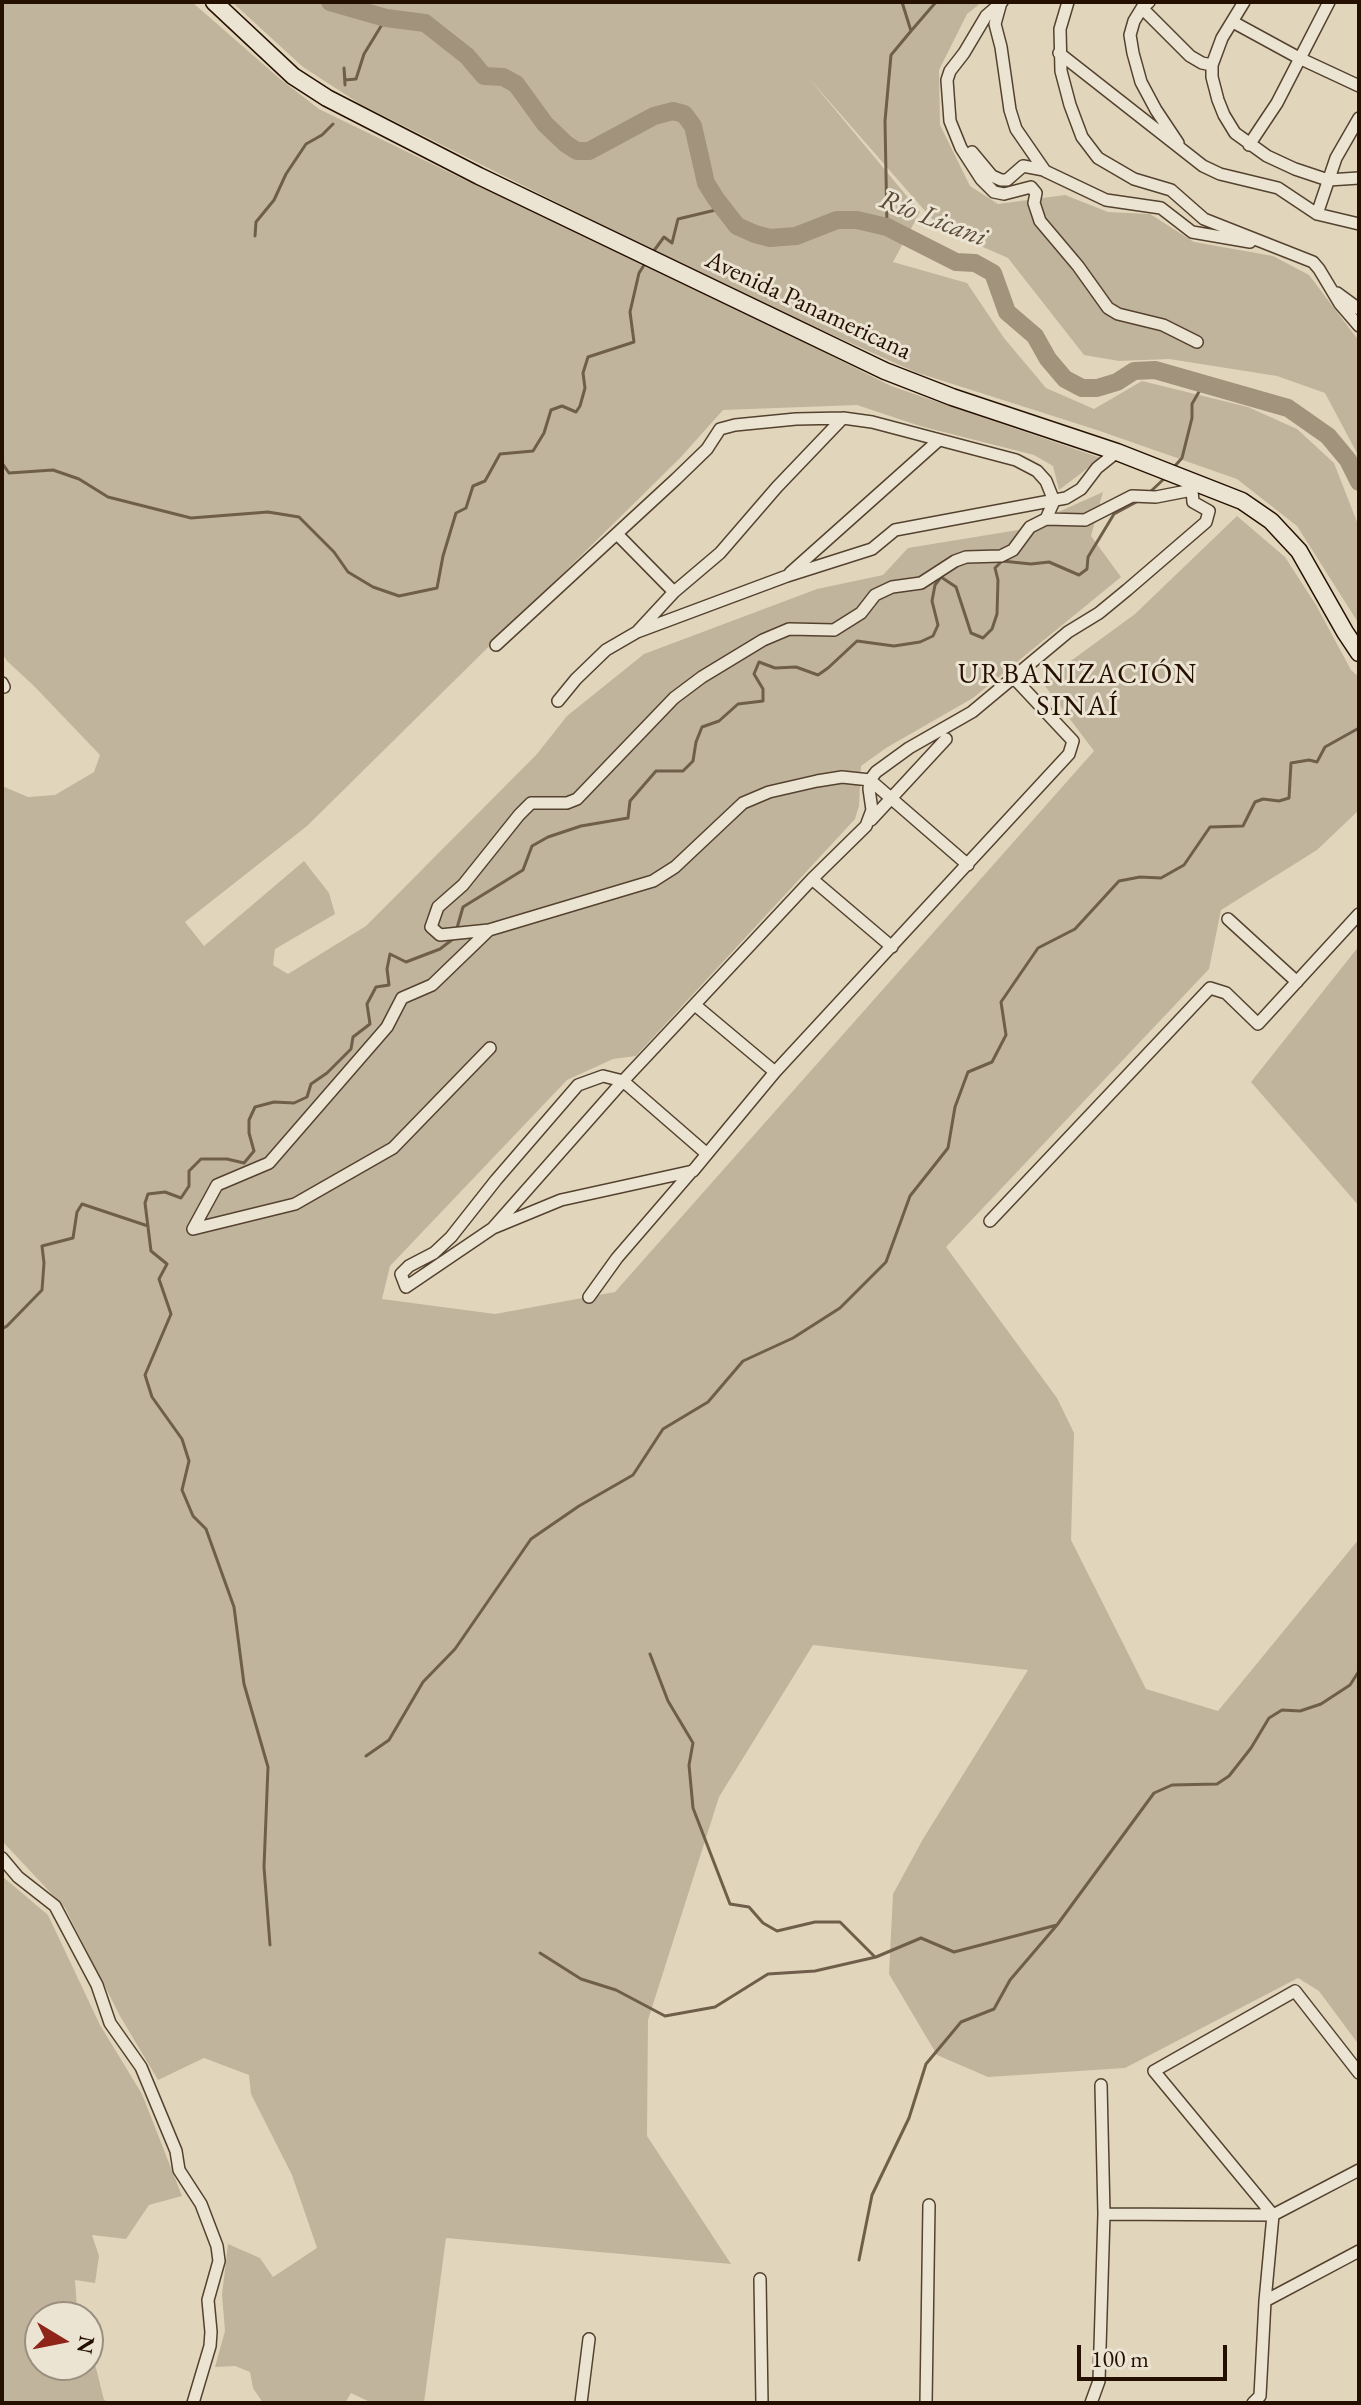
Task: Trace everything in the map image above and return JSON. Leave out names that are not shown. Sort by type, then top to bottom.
[{"type":"main road","name":"Avenida Panamericana","points":[[214,2],[293,76],[327,98],[479,176],[885,371],[1160,468],[1255,509],[1287,536],[1299,551],[1359,653]]},
{"type":"street","points":[[1002,2],[986,16],[950,71],[947,93],[950,121],[961,148],[981,179],[994,192],[1004,194],[1031,187],[1036,193],[1034,203],[1040,221],[1070,255],[1108,308],[1118,314],[1163,325],[1197,342]]},
{"type":"street","points":[[1002,2],[995,24],[1010,110],[1016,129],[1045,171]]},
{"type":"street","points":[[1068,2],[1060,29],[1061,71],[1082,137],[1098,158],[1134,179],[1171,190],[1204,219],[1313,262],[1359,326]]},
{"type":"street","points":[[1244,2],[1222,38],[1212,65],[1212,77],[1224,115],[1235,133],[1267,156],[1328,180],[1359,178]]},
{"type":"street","points":[[1249,145],[1277,103],[1329,2]]},
{"type":"street","points":[[1182,151],[1141,82],[1130,35],[1134,21],[1146,5],[1190,56],[1212,65]]},
{"type":"street","points":[[1233,22],[1359,86]]},
{"type":"street","points":[[1059,53],[1203,166],[1220,174],[1278,188],[1317,214],[1359,224]]},
{"type":"street","points":[[1317,214],[1336,158],[1359,118]]},
{"type":"street","points":[[950,121],[976,159],[992,176],[1001,180],[1007,180],[1023,166],[1045,171],[1106,200],[1161,208],[1192,232],[1275,246]]},
{"type":"street","points":[[1329,287],[1359,309]]},
{"type":"street","points":[[637,632],[674,592],[720,553],[843,418]]},
{"type":"street","points":[[496,645],[618,535],[707,449],[720,429],[735,425],[843,418],[872,422],[1016,460],[1037,471],[1046,481],[1054,501],[1046,519]]},
{"type":"street","points":[[787,576],[939,440]]},
{"type":"street","points":[[558,701],[606,650],[637,632],[787,576],[872,549],[895,530],[1066,498],[1081,489],[1097,468],[1117,452]]},
{"type":"street","points":[[866,826],[872,810],[870,780],[888,761],[972,712],[1068,632],[1099,613],[1206,522],[1209,511],[1193,502],[1193,484],[1156,497],[1132,496],[1085,520],[1046,519],[1030,527],[1013,550],[1001,556],[966,557],[921,583],[892,587],[875,595],[861,613],[834,630],[789,629],[763,640],[674,698],[577,799],[567,803],[531,803],[463,885],[438,907],[431,927],[440,935],[489,930],[653,881],[675,867],[743,803],[769,792],[842,777],[870,780],[968,865]]},
{"type":"street","points":[[618,535],[674,592]]},
{"type":"street","points":[[589,1297],[617,1258],[775,1072],[1073,748],[1069,735],[1013,677]]},
{"type":"street","points":[[493,1228],[623,1081],[946,739]]},
{"type":"street","points":[[812,879],[892,947]]},
{"type":"street","points":[[990,1221],[1210,988],[1226,993],[1258,1024],[1359,914]]},
{"type":"street","points":[[1228,919],[1297,982]]},
{"type":"street","points":[[489,930],[432,985],[402,998],[387,1027],[269,1163],[217,1185],[193,1229],[295,1204],[393,1148],[490,1048]]},
{"type":"street","points":[[695,1005],[775,1072]]},
{"type":"street","points":[[693,1171],[561,1200],[493,1228],[406,1287],[401,1274],[409,1266],[434,1253],[451,1237],[578,1085],[603,1076],[623,1081],[707,1154]]},
{"type":"street","points":[[2,1858],[18,1877],[55,1906],[97,1985],[110,2023],[141,2067],[176,2151],[179,2170],[201,2204],[217,2246],[219,2261],[208,2300],[210,2346],[193,2403]]},
{"type":"street","points":[[1253,2403],[1260,2396],[1273,2215],[1154,2071],[1295,1991],[1359,2073]]},
{"type":"street","points":[[1091,2403],[1099,2381],[1104,2214],[1101,2085]]},
{"type":"street","points":[[1104,2214],[1273,2215],[1359,2170]]},
{"type":"street","points":[[926,2403],[929,2205]]},
{"type":"street","points":[[1265,2301],[1359,2251]]},
{"type":"street","points":[[760,2279],[762,2403]]},
{"type":"street","points":[[581,2403],[589,2339]]},
{"type":"shaded area","points":[[2,2],[192,2],[319,109],[465,180],[589,234],[891,386],[1101,458],[1059,490],[1053,466],[1034,455],[920,426],[857,405],[723,410],[681,457],[307,826],[185,922],[204,946],[304,861],[329,893],[335,914],[275,949],[273,965],[288,974],[366,926],[537,754],[567,716],[644,654],[817,589],[883,575],[908,548],[1018,530],[1103,492],[1091,536],[1121,577],[973,698],[886,748],[861,766],[859,806],[855,819],[636,1056],[613,1059],[567,1080],[390,1266],[382,1299],[495,1314],[615,1292],[1094,751],[1042,682],[1135,614],[1237,516],[1285,557],[1316,605],[1351,670],[1359,677],[1359,810],[1317,850],[1221,910],[1209,969],[946,1247],[1057,1398],[1074,1433],[1071,1540],[1146,1689],[1218,1711],[1359,1539],[1359,2045],[1319,1991],[1298,1978],[1125,2068],[988,2077],[937,2055],[889,1974],[893,1894],[923,1839],[1028,1670],[813,1645],[719,1797],[648,2020],[647,2136],[731,2264],[446,2238],[424,2403],[372,2403],[351,2393],[345,2403],[263,2403],[253,2388],[250,2372],[235,2366],[215,2367],[225,2331],[222,2295],[228,2244],[260,2258],[273,2277],[317,2248],[292,2175],[251,2094],[249,2075],[204,2058],[158,2080],[120,2016],[65,1908],[2,1841],[2,786],[28,797],[55,795],[94,772],[100,755],[2,653]]},
{"type":"shaded area","points":[[232,2],[982,2],[967,14],[939,70],[940,125],[970,186],[998,204],[1065,195],[1108,212],[1150,214],[1194,242],[1273,256],[1309,275],[1359,341],[1359,457],[1325,393],[1277,376],[1169,359],[1119,361],[1084,355],[1008,258],[940,228],[808,77],[920,212],[893,262],[967,283],[1004,338],[1046,388],[1094,409],[1142,381],[1248,407],[1297,429],[1334,463],[1359,527],[1359,624],[1297,526],[1237,479],[915,372],[726,287],[360,104],[303,67]]},
{"type":"shaded area","points":[[1359,946],[1359,1206],[1251,1082]]},
{"type":"shaded area","points":[[2,1876],[48,1915],[100,2025],[142,2094],[182,2196],[149,2205],[126,2239],[92,2235],[99,2256],[95,2283],[75,2280],[76,2301],[24,2301],[24,2381],[99,2381],[104,2400],[112,2403],[2,2403]]},
{"type":"waterway","name":"Río Licani","points":[[330,2],[386,18],[425,23],[467,56],[484,76],[503,77],[516,84],[545,124],[577,151],[589,151],[654,116],[673,111],[684,114],[693,126],[706,183],[737,226],[770,238],[796,236],[837,220],[857,220],[887,227],[956,262],[975,263],[993,273],[1007,312],[1035,336],[1048,359],[1065,379],[1082,388],[1097,388],[1117,382],[1134,371],[1155,370],[1288,408],[1328,436],[1348,460],[1359,482]]},
{"type":"waterway","points":[[887,227],[885,121],[891,55],[911,31],[902,2]]},
{"type":"waterway","points":[[911,31],[936,2]]},
{"type":"waterway","points":[[345,85],[344,68],[345,80],[356,79],[364,54],[386,18]]},
{"type":"waterway","points":[[255,236],[256,222],[274,200],[286,174],[306,144],[333,124]]},
{"type":"waterway","points":[[653,252],[664,237],[672,243],[678,219],[724,208]]},
{"type":"waterway","points":[[2,463],[9,473],[53,470],[79,479],[108,497],[191,518],[268,512],[299,517],[334,552],[348,572],[373,587],[399,596],[437,588],[456,513],[466,508],[473,486],[485,481],[500,454],[533,451],[544,433],[551,410],[562,406],[576,412],[585,388],[583,373],[588,357],[634,342],[630,312],[639,273],[646,262]]},
{"type":"waterway","points":[[1174,467],[1182,458],[1192,418],[1192,404],[1204,383]]},
{"type":"waterway","points":[[1149,493],[1167,476]]},
{"type":"waterway","points":[[457,928],[463,907],[523,870],[532,846],[581,826],[628,818],[630,801],[656,771],[683,771],[693,761],[702,727],[719,721],[738,704],[763,701],[763,689],[754,674],[759,662],[775,668],[796,667],[818,675],[857,641],[894,646],[920,642],[933,636],[938,625],[932,601],[935,585],[941,577],[956,587],[971,633],[983,638],[992,629],[997,614],[998,580],[995,568],[1002,561],[1049,562],[1079,575],[1087,569],[1088,557],[1114,514],[1140,500]]},
{"type":"waterway","points":[[366,1756],[389,1740],[423,1682],[455,1649],[531,1539],[579,1506],[633,1475],[663,1429],[708,1402],[743,1361],[793,1338],[840,1308],[886,1262],[910,1196],[948,1148],[955,1107],[968,1072],[992,1062],[1006,1035],[1001,1002],[1038,948],[1075,929],[1119,881],[1140,877],[1161,878],[1184,865],[1210,827],[1243,826],[1255,802],[1289,798],[1291,763],[1317,762],[1325,747],[1359,728]]},
{"type":"waterway","points":[[270,1945],[264,1867],[268,1767],[244,1684],[234,1607],[206,1529],[193,1516],[182,1490],[189,1461],[182,1439],[152,1397],[145,1375],[171,1314],[159,1279],[167,1264],[151,1251],[145,1203],[148,1194],[165,1192],[181,1198],[189,1186],[189,1171],[201,1159],[227,1159],[244,1163],[254,1151],[249,1120],[255,1107],[274,1102],[294,1103],[307,1097],[311,1084],[351,1049],[353,1037],[370,1024],[367,1004],[376,987],[389,985],[387,969],[390,954],[406,962],[440,949],[453,939]]},
{"type":"waterway","points":[[2,1329],[42,1290],[42,1246],[73,1238],[77,1212],[82,1204],[148,1226]]},
{"type":"waterway","points":[[650,1654],[668,1701],[693,1743],[689,1765],[693,1808],[730,1904],[749,1907],[763,1923],[777,1931],[815,1922],[840,1922],[874,1956]]},
{"type":"waterway","points":[[859,2260],[872,2195],[909,2118],[926,2064],[961,2022],[994,2009],[1010,1980],[1057,1925],[1154,1793],[1172,1785],[1217,1784],[1229,1776],[1269,1718],[1282,1710],[1300,1711],[1321,1704],[1350,1685],[1359,1671]]},
{"type":"waterway","points":[[540,1953],[581,1979],[616,1990],[665,2016],[715,2007],[768,1974],[815,1971],[876,1957],[921,1938],[954,1952],[1057,1925]]},
{"type":"district","name":"URBANIZACIÓN SINAÍ","points":[[1078,691]]}]
